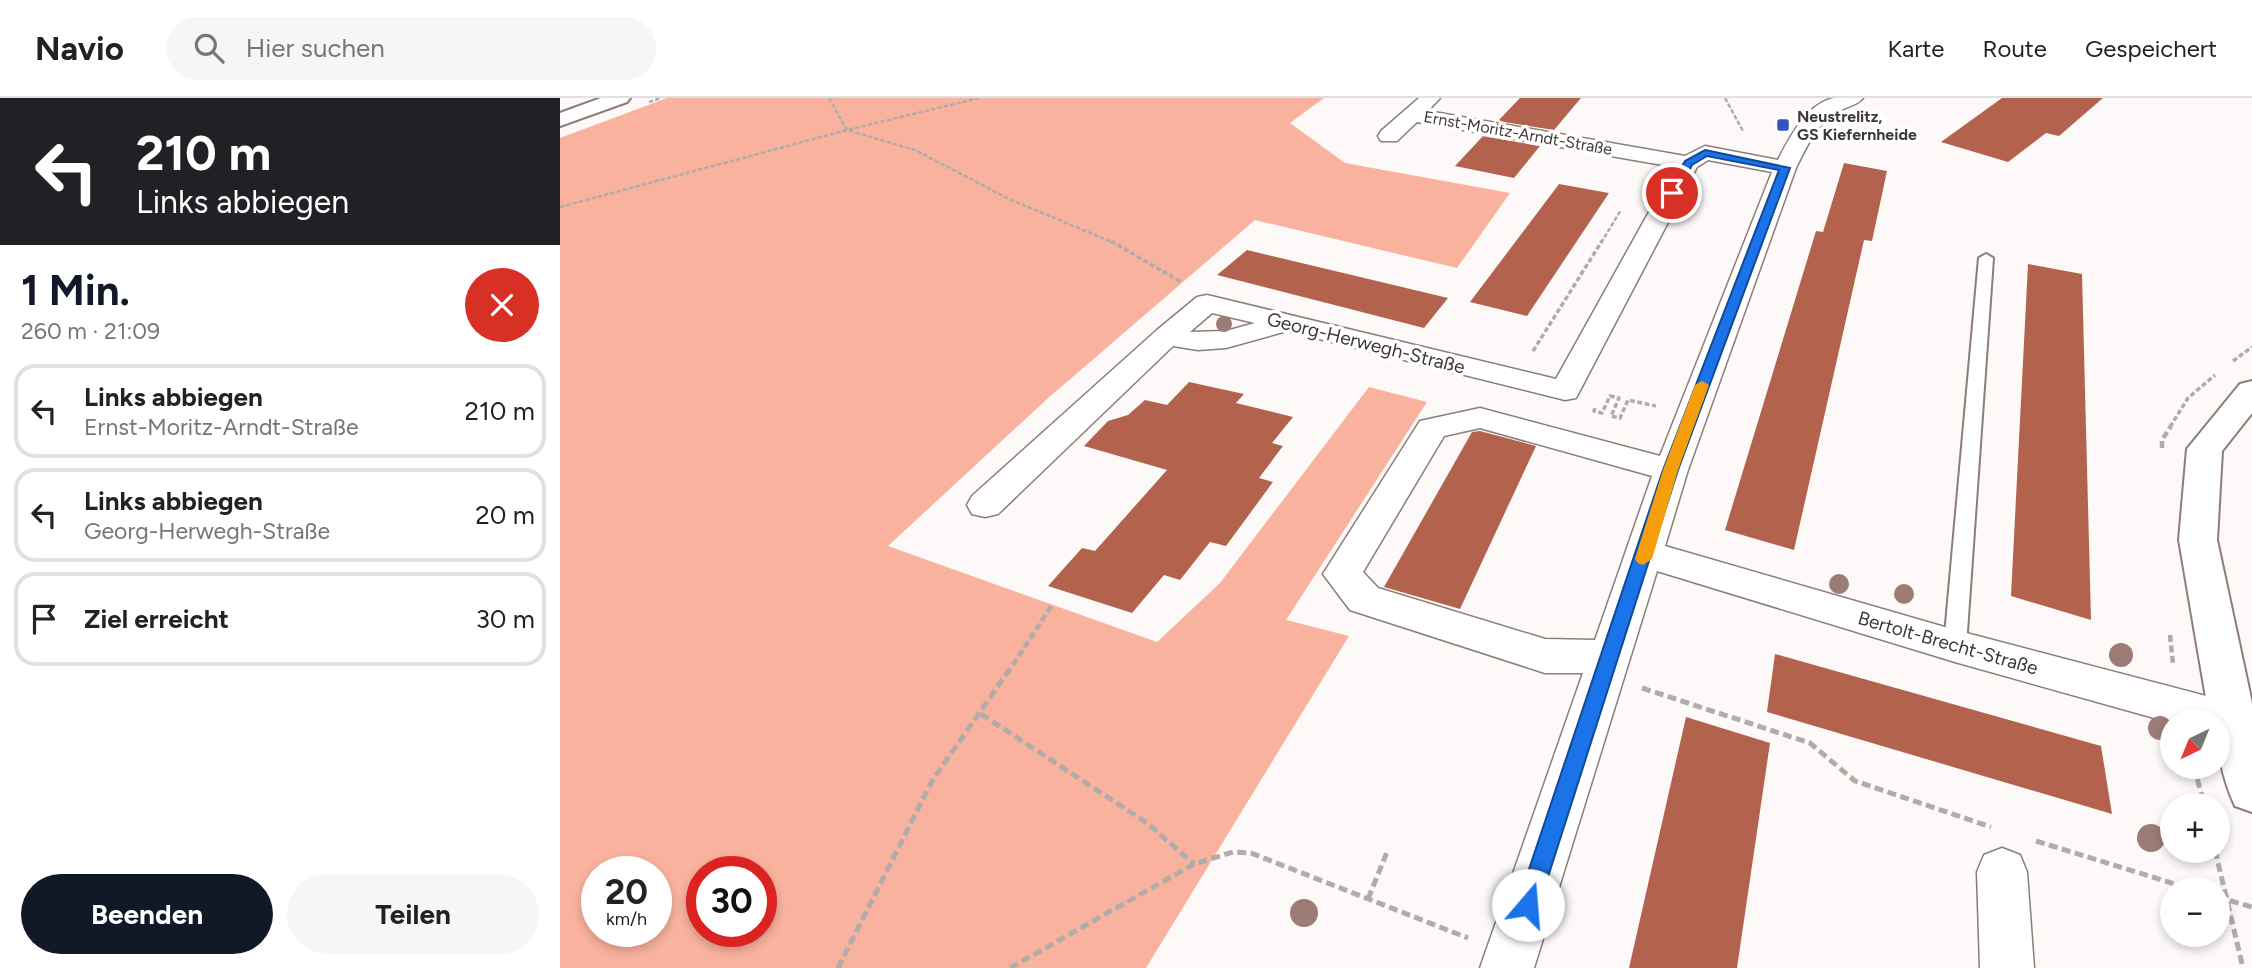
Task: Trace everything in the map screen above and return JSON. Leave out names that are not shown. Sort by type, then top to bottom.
[{"type":"street","points":[[560,120],[620,98]]},
{"type":"street","name":"Ernst-Moritz-Arndt-Straße","points":[[1389,136],[1430,98]]},
{"type":"street","points":[[1509,961],[1671,470],[1785,168],[1803,131],[1817,115],[1829,106],[1853,98]]},
{"type":"street","name":"Ernst-Moritz-Arndt-Straße","points":[[1413,115],[1688,163],[1705,153],[1785,168]]},
{"type":"street","name":"Georg-Herwegh-Straße","points":[[985,505],[1167,335],[1207,303],[1565,391],[1688,163]]},
{"type":"street","points":[[1167,335],[1190,342],[1228,341],[1284,323]]},
{"type":"street","points":[[2252,391],[2205,449],[2198,540],[2242,725],[2252,790]]},
{"type":"street","points":[[1607,667],[1545,656],[1364,599],[1342,574],[1432,428],[1480,418],[1671,470]]},
{"type":"street","name":"Bertolt-Brecht-Straße","points":[[1645,554],[1955,646],[2242,725]]},
{"type":"street","points":[[2007,968],[2008,846]]},
{"type":"lane","points":[[1955,646],[1986,258]]},
{"type":"path","points":[[829,98],[847,130],[915,150],[1009,199],[1104,237],[1177,281]]},
{"type":"path","points":[[560,207],[847,130],[979,98]]},
{"type":"path","points":[[1517,379],[1651,157]]},
{"type":"path","points":[[838,968],[932,781],[981,714],[1052,605]]},
{"type":"path","points":[[1607,667],[1810,743],[1855,781],[2008,846],[2160,882]]},
{"type":"path","points":[[981,714],[1147,823],[1194,864]]},
{"type":"path","points":[[1010,968],[1194,864],[1233,852],[1251,853],[1368,899],[1509,961]]},
{"type":"path","points":[[1368,899],[1387,852]]},
{"type":"path","points":[[2230,901],[2252,907]]},
{"type":"path","points":[[2230,913],[2243,968]]},
{"type":"shaded area","points":[[667,98],[1324,98],[1290,123],[1345,163],[1510,193],[1457,268],[1255,220],[1047,399],[888,546],[1157,642],[1220,583],[1369,387],[1427,402],[1286,620],[1349,636],[1146,968],[560,968],[560,138]]},
{"type":"building","points":[[1520,98],[1581,98],[1554,130],[1498,121]]},
{"type":"building","points":[[2002,98],[2103,98],[2059,136],[2046,133],[2008,162],[1941,142]]},
{"type":"building","points":[[1483,136],[1540,146],[1514,178],[1455,166]]},
{"type":"building","points":[[1844,163],[1887,171],[1872,241],[1864,240],[1794,550],[1725,530],[1816,231],[1823,232]]},
{"type":"building","points":[[1559,184],[1609,193],[1527,316],[1470,302]]},
{"type":"building","points":[[1247,250],[1448,298],[1424,328],[1217,275]]},
{"type":"building","points":[[2028,264],[2082,274],[2091,620],[2011,596]]},
{"type":"building","points":[[1189,382],[1244,394],[1236,403],[1293,417],[1272,443],[1283,446],[1259,478],[1273,482],[1226,546],[1210,542],[1180,580],[1164,575],[1132,613],[1048,586],[1082,548],[1095,551],[1167,470],[1084,446],[1108,421],[1128,415],[1145,400],[1167,405]]},
{"type":"building","points":[[1480,431],[1536,446],[1460,609],[1384,587],[1472,432]]},
{"type":"building","points":[[1775,654],[2101,746],[2112,814],[1767,712]]},
{"type":"building","points":[[1686,717],[1770,743],[1737,968],[1629,968]]},
{"type":"slow traffic","points":[[1643,559],[1702,385]]},
{"type":"place","name":"Neustrelitz, GS Kiefernheide","points":[[1783,125]]},
{"type":"route","points":[[1528,905],[1671,470],[1785,168],[1705,153],[1688,163],[1672,193]]}]
